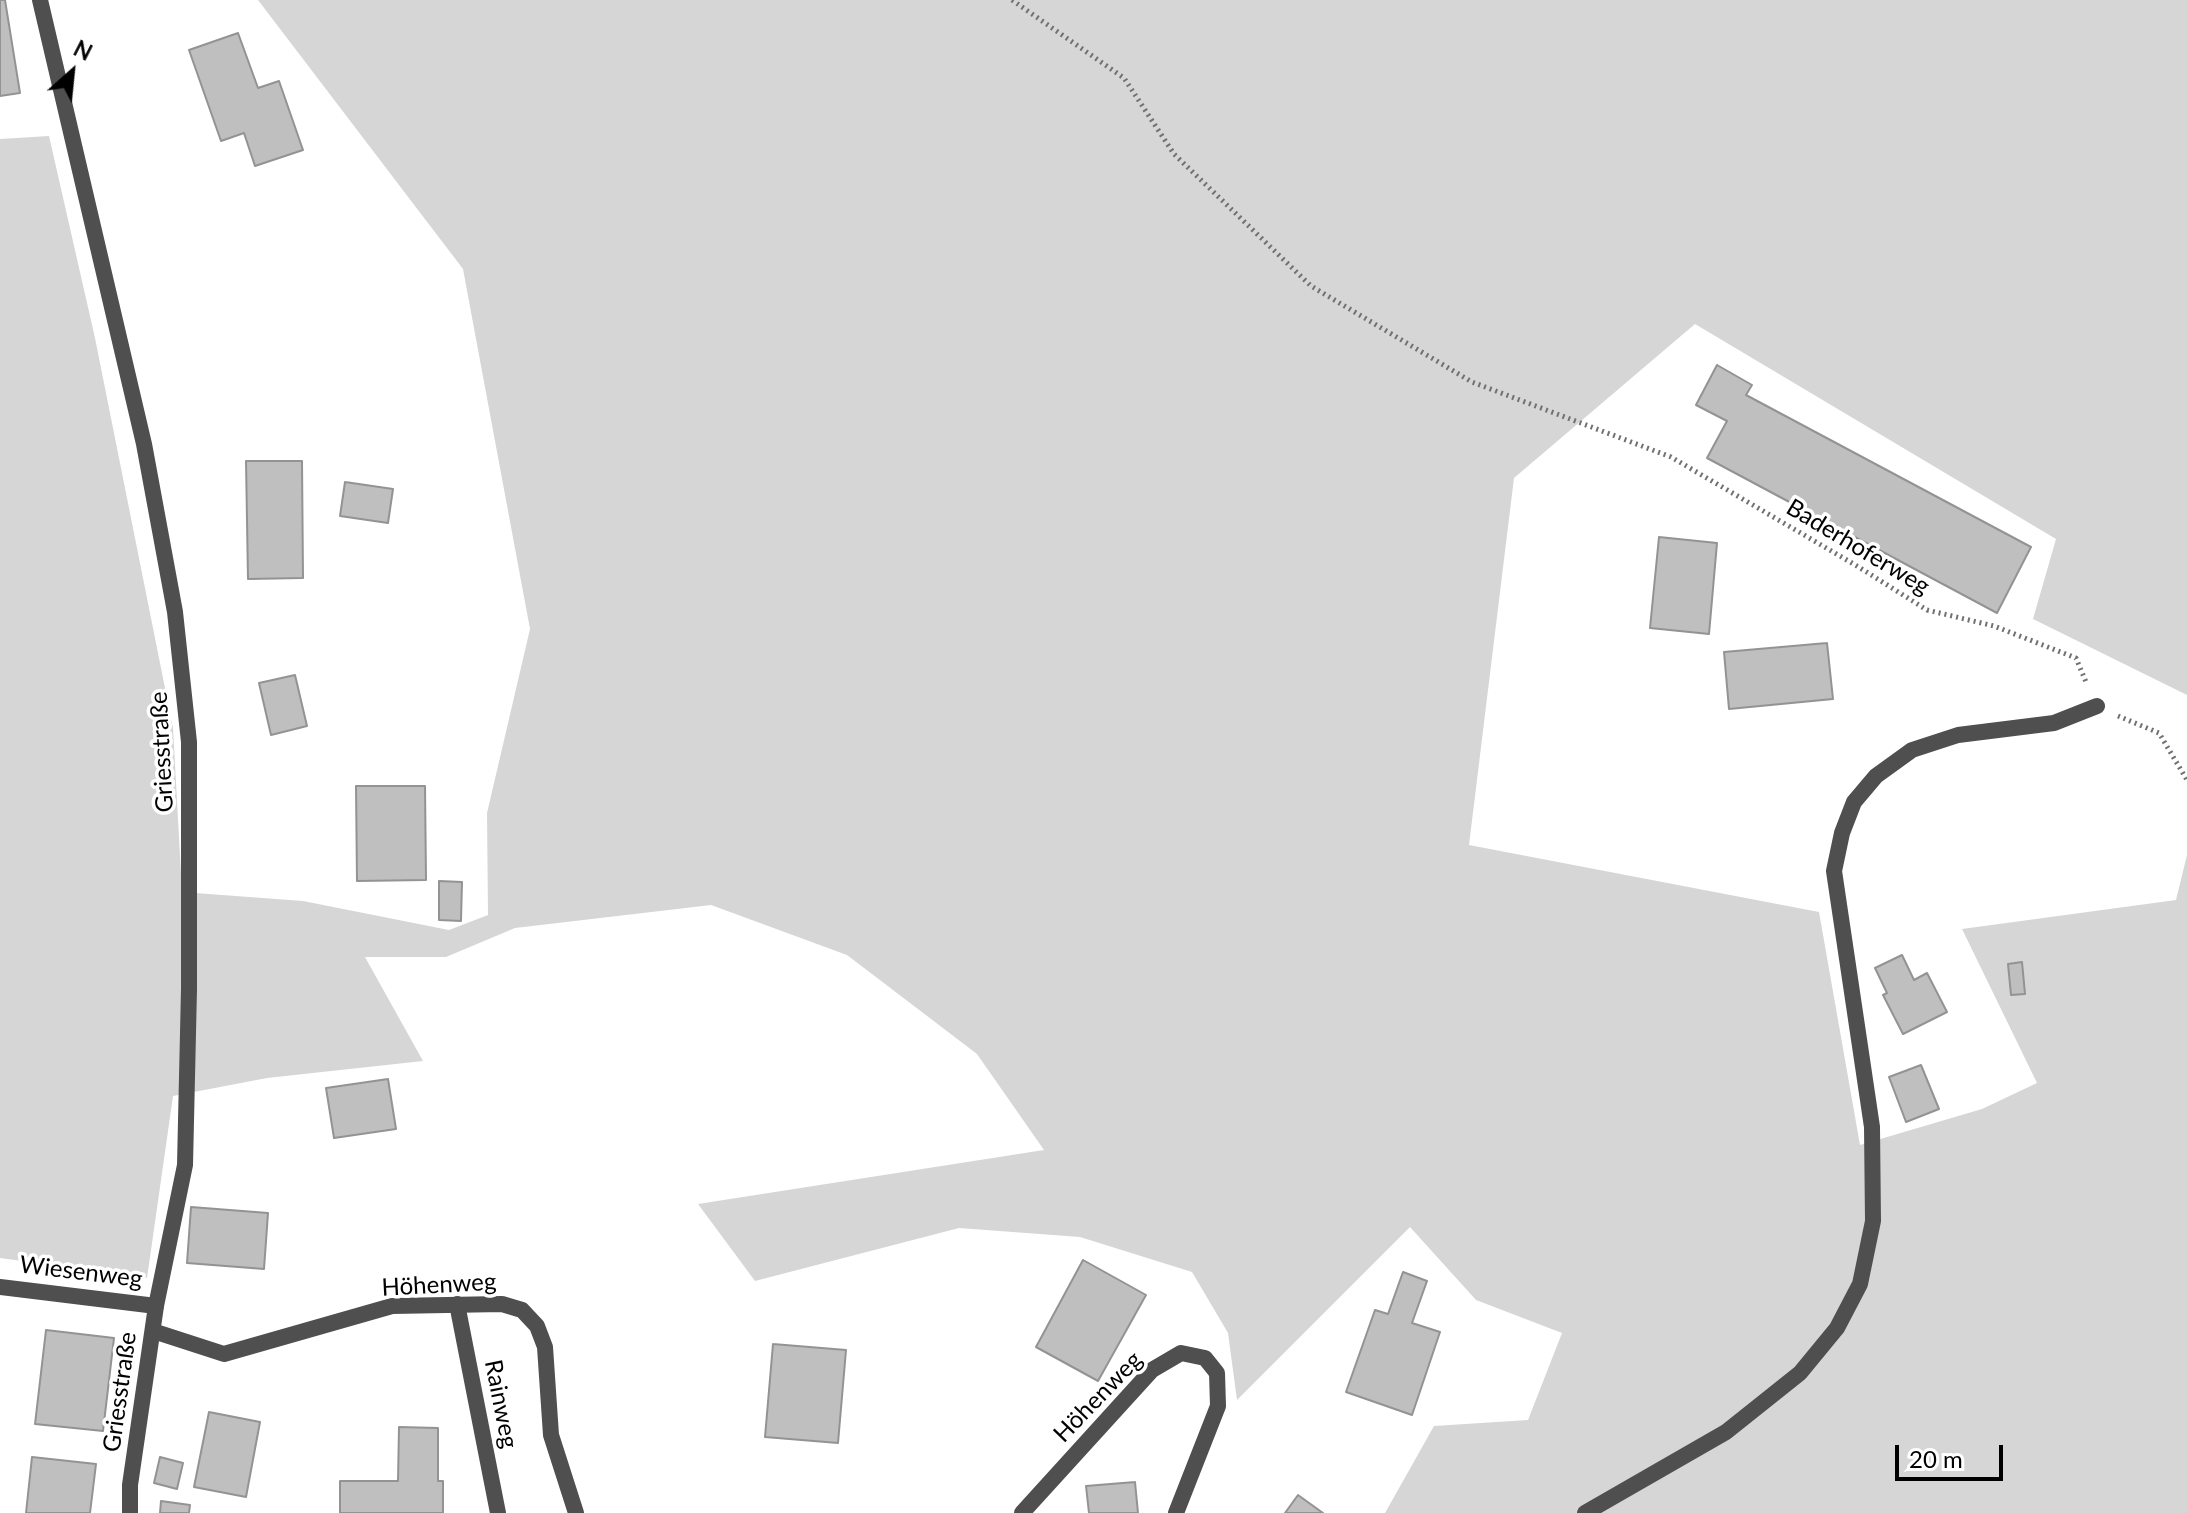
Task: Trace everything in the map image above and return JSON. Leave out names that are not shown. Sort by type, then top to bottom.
[{"type":"street","name":"Griesstraße","points":[[40,0],[144,444],[175,612],[189,742],[185,1165],[156,1306],[130,1485],[130,1513]]},
{"type":"street","points":[[1585,1513],[1726,1432],[1800,1373],[1837,1328],[1860,1284],[1873,1221],[1872,1127],[1834,871],[1842,833],[1854,802],[1876,776],[1912,750],[1958,735],[2054,723],[2097,706]]},
{"type":"street","name":"Wiesenweg","points":[[0,1287],[156,1306]]},
{"type":"street","name":"Rainweg","points":[[457,1304],[498,1513]]},
{"type":"street","name":"Höhenweg","points":[[153,1331],[224,1354],[392,1306],[502,1304],[522,1310],[537,1326],[545,1347],[551,1435],[576,1513]]},
{"type":"street","name":"Höhenweg","points":[[1022,1513],[1152,1370],[1181,1353],[1205,1358],[1217,1373],[1218,1406],[1176,1513]]},
{"type":"path","name":"Baderhoferweg","points":[[1012,0],[1124,78],[1174,154],[1311,286],[1472,382],[1671,457],[1927,610],[1994,626],[2076,658],[2097,706]]},
{"type":"path","points":[[2097,706],[2159,733],[2187,780]]},
{"type":"shaded area","points":[[258,0],[2187,0],[2187,695],[2033,619],[2056,539],[1695,324],[1514,478],[1469,845],[1819,912],[1860,1145],[1982,1109],[2037,1083],[1962,929],[2176,900],[2187,855],[2187,1513],[1385,1513],[1434,1426],[1528,1420],[1562,1333],[1476,1300],[1410,1227],[1237,1400],[1228,1333],[1192,1272],[1080,1237],[959,1228],[755,1281],[698,1204],[1044,1150],[977,1054],[847,955],[711,905],[515,928],[446,957],[365,957],[423,1061],[267,1078],[173,1096],[147,1278],[0,1258],[0,139],[49,136],[95,338],[173,728],[182,892],[303,901],[449,930],[488,915],[487,813],[530,629],[463,269]]},
{"type":"building","points":[[0,0],[5,0],[20,93],[0,96]]},
{"type":"building","points":[[238,33],[258,88],[279,81],[303,150],[255,166],[244,133],[221,141],[189,50]]},
{"type":"building","points":[[1717,365],[1752,385],[1746,395],[2031,547],[1997,613],[1707,458],[1727,421],[1696,405]]},
{"type":"building","points":[[246,461],[302,461],[303,578],[248,579]]},
{"type":"building","points":[[345,482],[393,489],[388,523],[340,516]]},
{"type":"building","points":[[1659,537],[1717,543],[1709,634],[1650,628]]},
{"type":"building","points":[[1827,643],[1833,699],[1729,709],[1724,652]]},
{"type":"building","points":[[295,675],[307,726],[271,735],[259,683]]},
{"type":"building","points":[[356,786],[425,786],[426,880],[357,881]]},
{"type":"building","points":[[439,881],[462,882],[461,921],[439,920]]},
{"type":"building","points":[[1902,955],[1914,980],[1927,973],[1947,1012],[1903,1034],[1883,995],[1887,993],[1875,968]]},
{"type":"building","points":[[2022,962],[2025,994],[2011,995],[2008,964]]},
{"type":"building","points":[[1921,1065],[1939,1109],[1906,1122],[1889,1077]]},
{"type":"building","points":[[388,1079],[396,1129],[334,1138],[326,1088]]},
{"type":"building","points":[[191,1207],[268,1213],[264,1269],[187,1263]]},
{"type":"building","points":[[1083,1260],[1146,1295],[1098,1381],[1036,1347]]},
{"type":"building","points":[[1403,1272],[1427,1281],[1412,1323],[1440,1332],[1412,1415],[1346,1392],[1375,1310],[1388,1314]]},
{"type":"building","points":[[46,1330],[114,1338],[103,1431],[35,1424]]},
{"type":"building","points":[[773,1344],[846,1350],[838,1443],[765,1437]]},
{"type":"building","points":[[209,1412],[260,1422],[246,1497],[194,1487]]},
{"type":"building","points":[[399,1427],[438,1428],[438,1481],[443,1481],[443,1513],[340,1513],[340,1481],[398,1481]]},
{"type":"building","points":[[32,1457],[96,1464],[90,1513],[26,1513]]},
{"type":"building","points":[[160,1457],[183,1463],[177,1489],[154,1483]]},
{"type":"building","points":[[1135,1482],[1138,1513],[1089,1513],[1086,1486]]},
{"type":"building","points":[[1298,1495],[1323,1513],[1285,1513]]},
{"type":"building","points":[[161,1501],[190,1505],[189,1513],[160,1513]]}]
